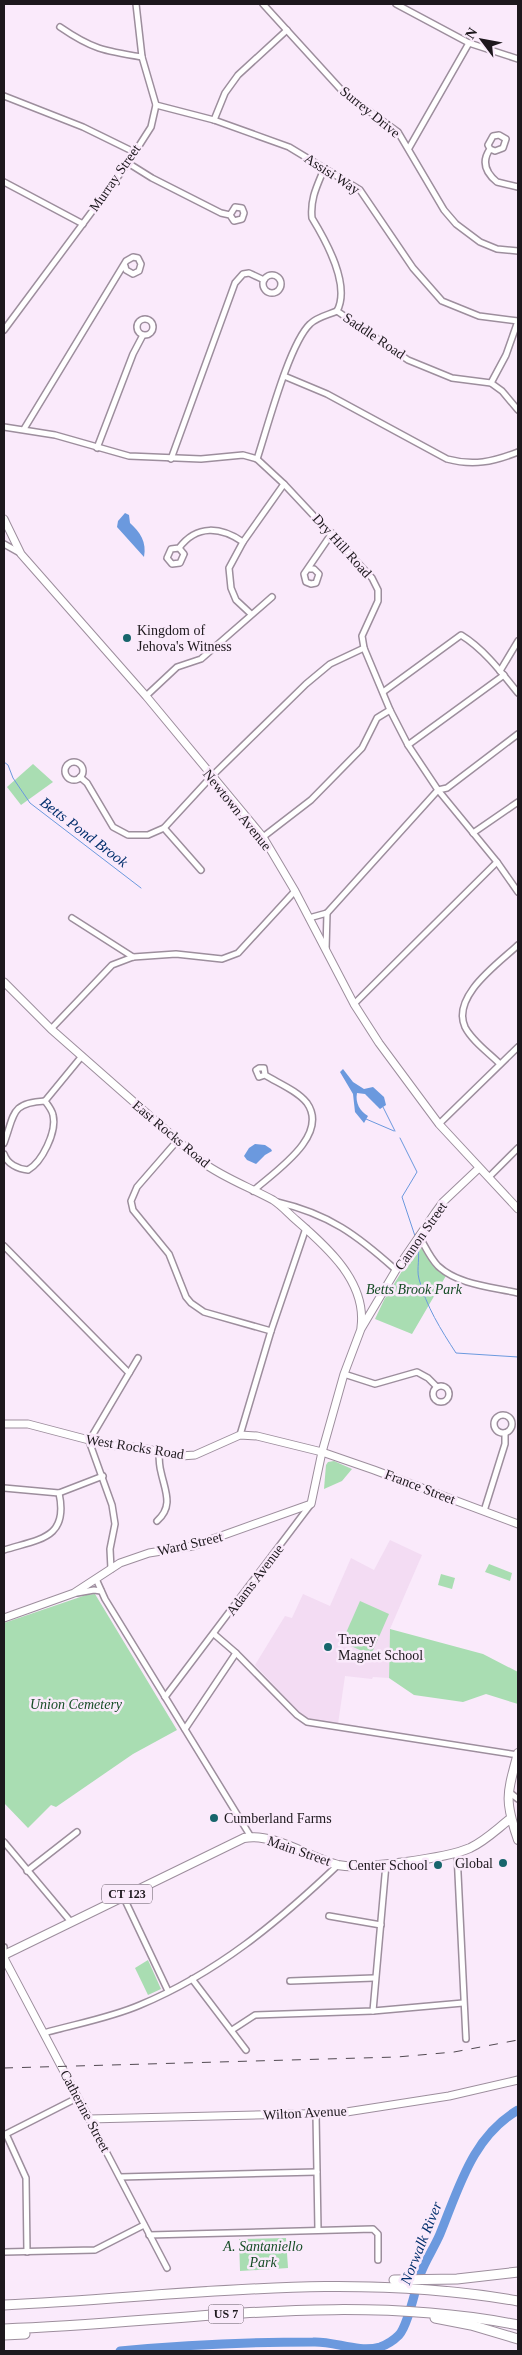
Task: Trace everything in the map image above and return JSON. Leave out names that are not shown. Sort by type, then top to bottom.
[{"type":"highway","points":[[389,2283],[518,2272]]},
{"type":"highway","name":"US 7","points":[[4,2305],[297,2286],[389,2283],[518,2301]]},
{"type":"highway","name":"US 7","points":[[4,2329],[282,2310],[378,2309],[431,2315]]},
{"type":"highway","points":[[431,2315],[518,2325]]},
{"type":"highway","points":[[431,2315],[518,2339]]},
{"type":"highway","points":[[4,2335],[35,2333],[74,2325]]},
{"type":"main road","name":"Newtown Avenue","points":[[4,522],[21,554],[146,696],[211,777],[263,837],[295,891],[354,1004],[388,1057],[440,1124],[518,1209]]},
{"type":"main road","name":"East Rocks Road","points":[[4,982],[51,1029],[177,1141],[213,1170],[274,1201],[306,1228],[340,1263],[360,1298],[363,1314],[361,1329]]},
{"type":"main road","name":"Cannon Street","points":[[322,1452],[344,1374],[361,1329],[396,1270],[443,1202],[480,1168]]},
{"type":"main road","name":"West Rocks Road","points":[[4,1424],[28,1424],[48,1428],[89,1441],[182,1456],[195,1455],[240,1435]]},
{"type":"main road","points":[[240,1435],[257,1436],[322,1452]]},
{"type":"main road","name":"Adams Avenue","points":[[311,1504],[322,1452]]},
{"type":"main road","name":"France Street","points":[[322,1452],[518,1524]]},
{"type":"main road","name":"Ward Street","points":[[4,1618],[74,1593],[120,1563],[149,1553],[193,1546],[311,1504]]},
{"type":"main road","points":[[518,1754],[508,1790],[510,1820],[518,1840]]},
{"type":"main road","name":"Main Street","points":[[4,1955],[229,1843],[251,1836],[272,1841],[338,1865],[357,1867],[457,1852],[478,1844],[518,1815]]},
{"type":"main road","name":"Catherine Street","points":[[4,1955],[89,2119]]},
{"type":"main road","name":"Wilton Avenue","points":[[89,2119],[340,2113],[406,2103],[518,2080]]},
{"type":"street","points":[[136,4],[142,57],[156,105]]},
{"type":"street","name":"Surrey Drive","points":[[262,4],[345,94],[398,132],[410,148],[444,210],[456,224],[480,242],[497,249],[518,252]]},
{"type":"street","points":[[396,4],[469,44],[518,59]]},
{"type":"street","points":[[60,27],[81,42],[100,51],[142,57]]},
{"type":"street","points":[[214,120],[225,93],[238,75],[287,30]]},
{"type":"street","points":[[410,148],[469,44]]},
{"type":"street","points":[[4,96],[83,128],[134,152]]},
{"type":"street","name":"Assisi Way","points":[[156,105],[214,120],[290,148],[360,190],[413,268],[442,301],[479,316],[518,321]]},
{"type":"street","name":"Murray Street","points":[[4,330],[128,163],[151,127],[156,105]]},
{"type":"street","points":[[490,149],[484,159],[485,168],[491,177],[507,186],[518,187]]},
{"type":"street","points":[[128,163],[194,200],[221,213],[230,215]]},
{"type":"street","name":"Saddle Road","points":[[324,169],[311,201],[311,210],[312,218],[339,275],[342,303],[337,311],[408,360],[452,378],[491,383]]},
{"type":"street","points":[[4,182],[83,224]]},
{"type":"street","points":[[24,429],[125,266]]},
{"type":"street","points":[[171,459],[235,283],[249,272],[264,280]]},
{"type":"street","points":[[4,427],[55,435],[129,456],[201,459],[244,455],[257,459],[284,376],[301,336],[319,318],[337,311]]},
{"type":"street","points":[[518,321],[506,355],[491,383],[502,391],[518,410]]},
{"type":"street","points":[[97,448],[142,335]]},
{"type":"street","points":[[284,376],[327,394],[430,452],[447,459],[465,463],[481,463],[518,452]]},
{"type":"street","name":"Dry Hill Road","points":[[257,459],[284,484],[372,578],[378,590],[378,601],[362,636],[364,648]]},
{"type":"street","points":[[251,614],[236,600],[231,588],[230,568],[244,542],[284,484]]},
{"type":"street","points":[[178,548],[191,535],[207,530],[222,530],[244,542]]},
{"type":"street","points":[[309,569],[332,534]]},
{"type":"street","points":[[4,544],[21,554]]},
{"type":"street","points":[[146,696],[177,667],[201,660],[272,597]]},
{"type":"street","points":[[383,692],[461,635],[470,640],[502,673],[518,693]]},
{"type":"street","points":[[408,745],[502,673],[518,642]]},
{"type":"street","points":[[80,777],[88,783],[113,827],[128,835],[148,835],[164,828],[211,777],[306,684],[330,664],[364,648],[390,710],[408,745],[438,790],[497,862],[518,892]]},
{"type":"street","points":[[263,837],[311,800],[324,787],[362,748],[377,718],[390,710]]},
{"type":"street","points":[[309,918],[327,913],[438,790],[446,788],[518,734]]},
{"type":"street","points":[[473,834],[518,802]]},
{"type":"street","points":[[164,828],[202,870]]},
{"type":"street","points":[[354,1004],[497,862]]},
{"type":"street","points":[[51,1029],[112,965],[133,957],[176,954],[222,959],[238,953],[295,891]]},
{"type":"street","points":[[326,950],[327,913]]},
{"type":"street","points":[[72,918],[133,957]]},
{"type":"street","points":[[500,1064],[465,1028],[463,1009],[466,997],[474,987],[518,945]]},
{"type":"street","points":[[440,1124],[518,1047]]},
{"type":"street","points":[[4,1143],[20,1105],[45,1101],[82,1056]]},
{"type":"street","points":[[253,1191],[306,1142],[312,1123],[307,1103],[265,1075]]},
{"type":"street","points":[[4,1154],[10,1163],[21,1170],[28,1170],[39,1160],[53,1126],[53,1115],[45,1101]]},
{"type":"street","points":[[177,1141],[137,1187],[131,1202],[133,1210],[168,1254],[186,1297],[191,1303],[204,1312],[271,1331]]},
{"type":"street","points":[[489,1177],[518,1148]]},
{"type":"street","points":[[274,1201],[323,1216],[362,1239],[396,1270]]},
{"type":"street","points":[[240,1435],[271,1331],[306,1228]]},
{"type":"street","points":[[417,1239],[438,1266],[451,1275],[473,1283],[518,1293]]},
{"type":"street","points":[[4,1246],[128,1373]]},
{"type":"street","points":[[111,1569],[110,1549],[115,1524],[112,1505],[89,1441],[138,1358]]},
{"type":"street","points":[[344,1374],[375,1384],[417,1372],[428,1378],[437,1387]]},
{"type":"street","points":[[484,1511],[505,1444],[505,1433]]},
{"type":"street","points":[[157,1521],[164,1515],[168,1504],[160,1471],[159,1451]]},
{"type":"street","points":[[4,1488],[59,1493],[103,1476]]},
{"type":"street","points":[[4,1550],[43,1537],[58,1526],[62,1512],[59,1493]]},
{"type":"street","name":"Adams Avenue","points":[[165,1697],[311,1504]]},
{"type":"street","points":[[96,1579],[101,1591],[251,1836]]},
{"type":"street","name":"Ward Street","points":[[74,1593],[94,1590],[101,1591]]},
{"type":"street","points":[[214,1634],[236,1653],[296,1715],[307,1722],[518,1754]]},
{"type":"street","points":[[185,1729],[236,1653]]},
{"type":"street","points":[[508,1790],[512,1796],[518,1799]]},
{"type":"street","points":[[28,1871],[77,1832]]},
{"type":"street","points":[[4,1842],[70,1922]]},
{"type":"street","points":[[457,1852],[466,2039]]},
{"type":"street","points":[[372,2011],[386,1864]]},
{"type":"street","points":[[44,2033],[138,2006],[192,1979],[246,1946],[288,1912],[338,1865]]},
{"type":"street","points":[[123,1896],[168,1991]]},
{"type":"street","points":[[329,1916],[381,1925]]},
{"type":"street","points":[[4,1947],[4,1955]]},
{"type":"street","points":[[290,1981],[374,1978]]},
{"type":"street","points":[[192,1979],[246,2050]]},
{"type":"street","points":[[232,2030],[255,2015],[372,2011],[463,2004]]},
{"type":"street","points":[[27,2252],[26,2178],[5,2134],[77,2098]]},
{"type":"street","points":[[316,2114],[318,2230]]},
{"type":"street","name":"Catherine Street","points":[[89,2119],[167,2268]]},
{"type":"street","points":[[120,2177],[317,2172]]},
{"type":"street","points":[[4,2252],[95,2250],[144,2225]]},
{"type":"street","points":[[150,2235],[375,2229],[378,2234],[378,2260]]},
{"type":"shaded area","name":"Tracey Magnet School","points":[[390,1540],[422,1555],[390,1629],[389,1678],[373,1677],[372,1679],[345,1676],[338,1724],[308,1718],[300,1713],[255,1665],[285,1616],[292,1618],[303,1594],[330,1606],[351,1558],[374,1570]]},
{"type":"green space","points":[[33,764],[53,782],[21,805],[7,787]]},
{"type":"green space","name":"Betts Brook Park","points":[[417,1247],[422,1247],[438,1268],[447,1274],[412,1334],[375,1319],[384,1300]]},
{"type":"green space","points":[[334,1461],[352,1469],[342,1481],[324,1489],[326,1465],[328,1462]]},
{"type":"green space","points":[[489,1564],[512,1573],[510,1581],[485,1572]]},
{"type":"green space","points":[[441,1574],[455,1578],[452,1589],[438,1585]]},
{"type":"green space","name":"Union Cemetery","points":[[95,1594],[177,1730],[133,1754],[56,1807],[51,1805],[28,1828],[4,1803],[4,1623],[86,1595]]},
{"type":"green space","points":[[360,1601],[389,1614],[371,1655],[342,1642]]},
{"type":"green space","points":[[390,1629],[483,1654],[518,1672],[518,1704],[486,1694],[463,1702],[414,1695],[389,1678]]},
{"type":"green space","points":[[148,1960],[161,1989],[148,1995],[135,1968]]},
{"type":"green space","name":"A. Santaniello Park","points":[[286,2238],[288,2268],[240,2271],[239,2239]]},
{"type":"water","points":[[125,513],[129,515],[130,523],[144,542],[144,557],[117,527],[118,521]]},
{"type":"water","points":[[343,1069],[353,1082],[364,1089],[373,1087],[384,1097],[386,1105],[380,1109],[365,1094],[357,1093],[359,1106],[368,1116],[364,1123],[355,1112],[353,1094],[340,1072]]},
{"type":"water","points":[[255,1144],[265,1145],[272,1151],[256,1164],[247,1160],[244,1156],[249,1148]]},
{"type":"waterway","name":"Betts Pond Brook","points":[[4,762],[8,765],[13,778],[30,803],[141,888]]},
{"type":"waterway","name":"Betts Pond Brook","points":[[383,1107],[395,1131]]},
{"type":"waterway","name":"Betts Pond Brook","points":[[366,1119],[394,1131]]},
{"type":"waterway","name":"Betts Pond Brook","points":[[400,1138],[417,1172],[402,1197],[415,1236]]},
{"type":"waterway","name":"Betts Pond Brook","points":[[417,1245],[419,1254],[418,1275],[422,1289],[434,1318],[456,1353],[518,1357]]},
{"type":"waterway","name":"Norwalk River","points":[[120,2351],[216,2344],[289,2342],[321,2342],[363,2349],[380,2347],[390,2342],[399,2335],[405,2324],[422,2270],[440,2234],[469,2165],[489,2134],[502,2121],[518,2110]]},
{"type":"railway","points":[[4,2068],[397,2057],[454,2052],[518,2040]]},
{"type":"place","name":"Kingdom of Jehova's Witness","points":[[127,638]]},
{"type":"place","name":"Tracey Magnet School","points":[[328,1647]]},
{"type":"place","name":"Cumberland Farms","points":[[214,1818]]},
{"type":"place","name":"Global","points":[[503,1863]]},
{"type":"place","name":"Center School","points":[[438,1865]]}]
